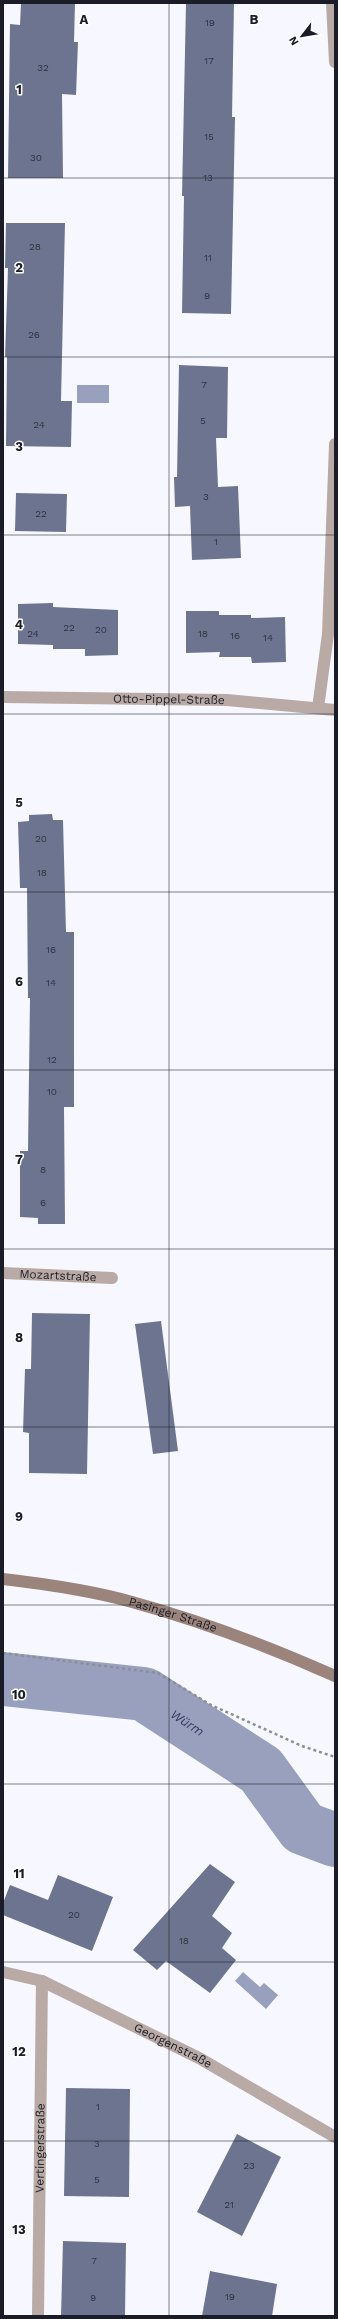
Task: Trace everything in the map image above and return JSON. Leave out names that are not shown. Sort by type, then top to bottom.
[{"type":"main road","name":"Pasinger Straße","points":[[3,1579],[48,1585],[132,1602],[216,1629],[293,1658],[335,1676]]},
{"type":"street","points":[[332,3],[335,62]]},
{"type":"street","points":[[318,708],[328,634],[335,444]]},
{"type":"street","name":"Otto-Pippel-Straße","points":[[3,697],[227,700],[335,710]]},
{"type":"street","name":"Mozartstraße","points":[[3,1273],[112,1278]]},
{"type":"street","name":"Georgenstraße","points":[[3,1972],[42,1981],[199,2058],[335,2137]]},
{"type":"street","name":"Vertingerstraße","points":[[38,2316],[42,1981]]},
{"type":"path","points":[[3,1653],[158,1673],[210,1705],[302,1746],[335,1757]]},
{"type":"water","points":[[77,385],[109,385],[109,403],[77,403]]},
{"type":"water","points":[[243,1972],[260,1987],[264,1983],[278,1995],[266,2009],[235,1981]]},
{"type":"building","points":[[21,3],[75,3],[74,42],[78,42],[76,95],[62,94],[63,178],[8,178],[10,24],[20,25]]},
{"type":"building","points":[[186,3],[234,3],[232,117],[235,117],[231,314],[182,313],[184,196],[182,196]]},
{"type":"building","points":[[6,223],[65,223],[61,401],[72,401],[71,447],[6,446],[7,357],[5,357],[8,268],[5,268]]},
{"type":"building","points":[[179,365],[228,367],[227,438],[216,438],[218,487],[238,486],[241,558],[192,560],[190,506],[175,507],[174,477],[177,477]]},
{"type":"building","points":[[16,493],[67,494],[66,532],[15,531]]},
{"type":"building","points":[[53,603],[53,607],[118,610],[118,655],[85,656],[85,649],[53,649],[53,645],[18,644],[18,604]]},
{"type":"building","points":[[186,611],[219,611],[219,615],[251,615],[251,618],[285,617],[286,662],[252,663],[251,657],[219,657],[220,652],[186,653]]},
{"type":"building","points":[[52,814],[53,820],[63,820],[66,932],[74,932],[74,1107],[64,1107],[65,1224],[38,1224],[38,1218],[20,1217],[20,1151],[28,1151],[30,998],[28,998],[27,888],[20,888],[18,822],[29,821],[29,815]]},
{"type":"building","points":[[32,1313],[90,1314],[87,1474],[29,1473],[29,1433],[23,1432],[25,1369],[31,1369]]},
{"type":"building","points":[[161,1321],[178,1451],[153,1454],[135,1324]]},
{"type":"building","points":[[210,1864],[235,1882],[212,1916],[232,1933],[222,1948],[236,1960],[210,1993],[166,1961],[157,1970],[133,1950]]},
{"type":"building","points":[[58,1875],[113,1897],[92,1951],[3,1915],[3,1903],[10,1885],[48,1900]]},
{"type":"building","points":[[66,2088],[130,2089],[129,2197],[64,2196]]},
{"type":"building","points":[[237,2134],[281,2157],[242,2236],[197,2212]]},
{"type":"building","points":[[63,2241],[126,2243],[125,2316],[61,2316]]},
{"type":"building","points":[[210,2271],[277,2284],[272,2316],[202,2316]]},
{"type":"waterway","name":"Würm","points":[[3,1679],[144,1694],[261,1770],[303,1828],[335,1840]]}]
